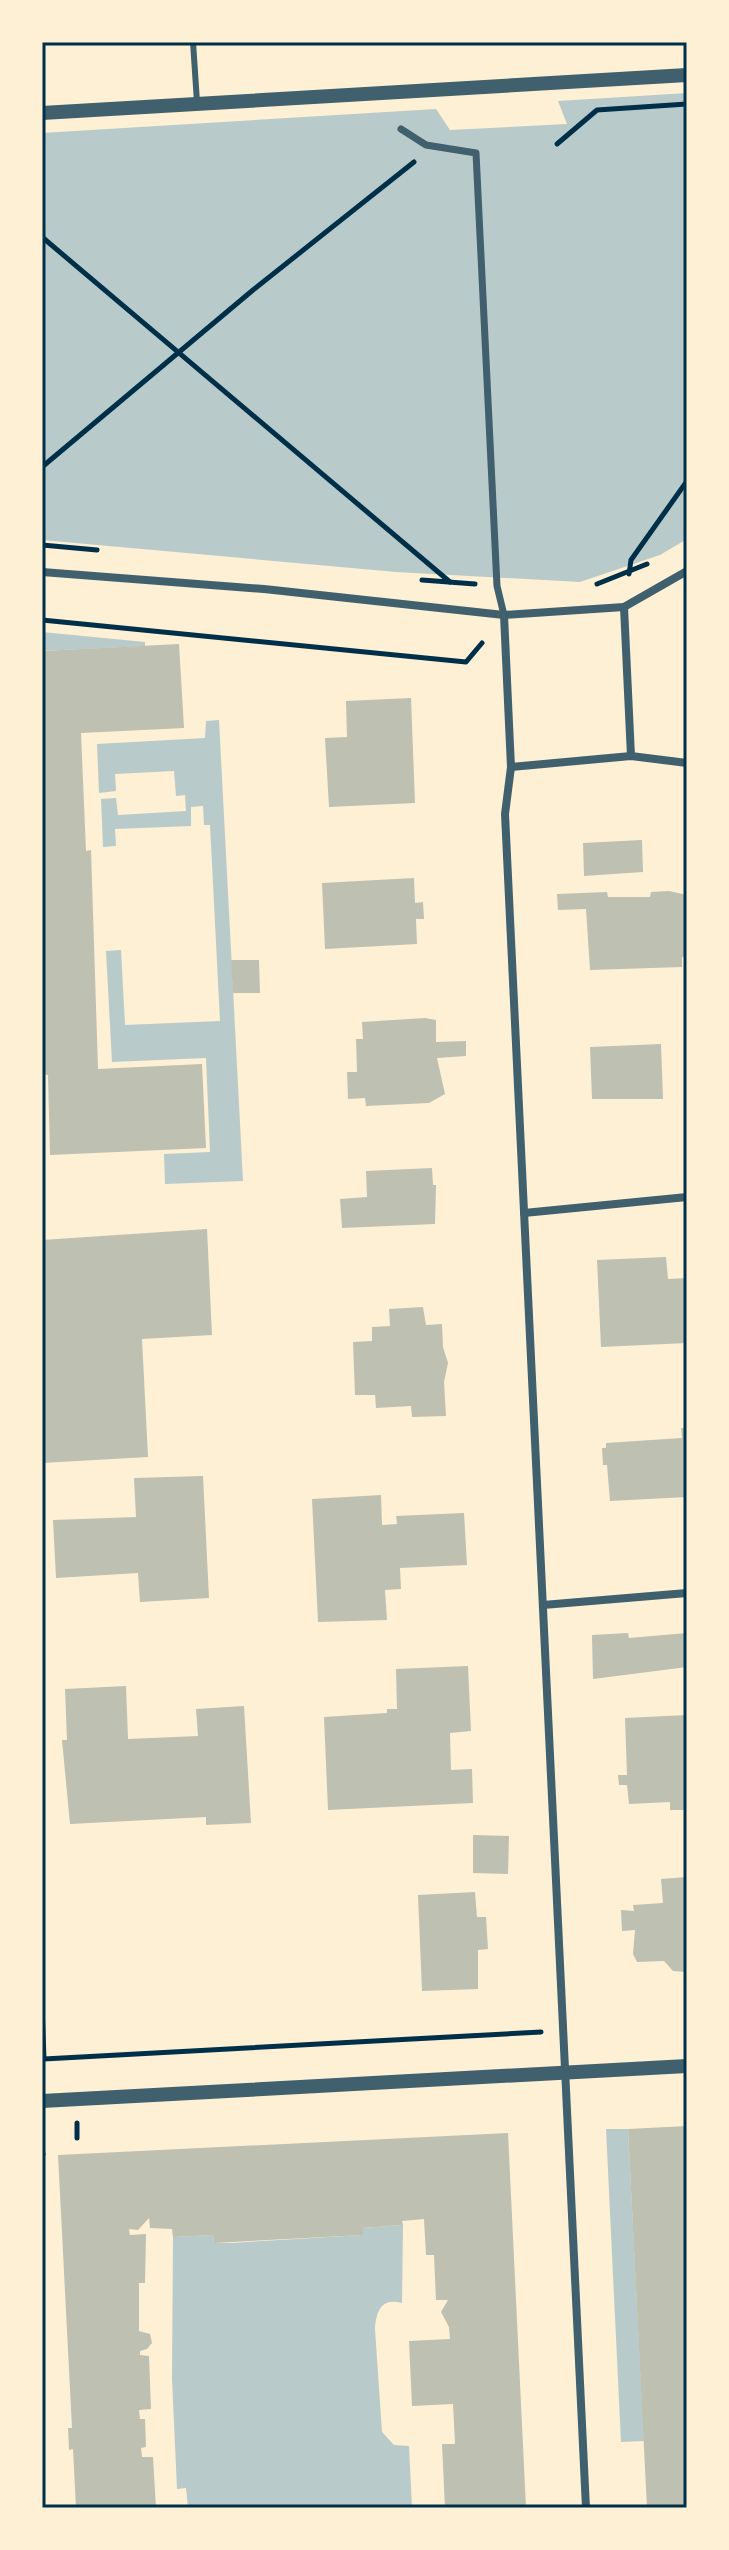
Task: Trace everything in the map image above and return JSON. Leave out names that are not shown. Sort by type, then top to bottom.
[{"type":"street","points":[[42,113],[687,75]]},
{"type":"street","points":[[401,129],[426,145],[476,153],[497,586],[504,615],[511,767],[505,814],[586,2508]]},
{"type":"street","points":[[42,572],[264,589],[504,615],[624,607],[687,571]]},
{"type":"street","points":[[624,607],[631,756]]},
{"type":"street","points":[[511,767],[631,756],[687,763]]},
{"type":"street","points":[[524,1213],[687,1197]]},
{"type":"street","points":[[543,1605],[687,1593]]},
{"type":"street","points":[[42,2101],[687,2066]]},
{"type":"lane","points":[[193,42],[197,104]]},
{"type":"path","points":[[557,144],[597,110],[687,104]]},
{"type":"path","points":[[42,467],[177,353],[413,165],[426,145]]},
{"type":"path","points":[[42,237],[450,582]]},
{"type":"path","points":[[624,607],[631,560],[687,481]]},
{"type":"path","points":[[42,545],[104,551]]},
{"type":"path","points":[[590,585],[629,573],[659,559]]},
{"type":"path","points":[[412,579],[497,586]]},
{"type":"path","points":[[42,620],[466,662],[504,615]]},
{"type":"path","points":[[42,2005],[44,2059],[542,2032]]},
{"type":"shaded area","points":[[687,93],[687,539],[660,555],[580,582],[396,572],[42,540],[42,133],[436,109],[450,130],[567,124],[558,101]]},
{"type":"shaded area","points":[[42,632],[145,642],[145,646],[42,651]]},
{"type":"shaded area","points":[[219,720],[243,1181],[165,1184],[164,1154],[210,1152],[206,1058],[112,1062],[106,951],[121,950],[125,1025],[220,1021],[210,825],[204,825],[203,806],[191,807],[191,826],[115,829],[116,846],[103,847],[101,799],[116,798],[118,815],[186,811],[185,795],[176,796],[174,771],[115,774],[116,791],[99,793],[97,744],[205,738],[206,721]]},
{"type":"shaded area","points":[[606,2129],[628,2129],[644,2441],[621,2442]]},
{"type":"shaded area","points":[[403,2225],[402,2303],[384,2304],[375,2329],[382,2432],[394,2445],[409,2446],[412,2508],[188,2508],[186,2488],[177,2489],[172,2379],[173,2237],[213,2235],[214,2243],[231,2243],[362,2235],[362,2228]]},
{"type":"building","points":[[179,644],[184,728],[81,733],[86,851],[91,850],[98,1069],[202,1064],[206,1148],[50,1155],[48,1075],[42,1074],[42,651]]},
{"type":"building","points":[[411,698],[415,803],[329,807],[325,738],[347,737],[346,701]]},
{"type":"building","points":[[642,840],[643,872],[584,876],[583,843]]},
{"type":"building","points":[[414,878],[415,903],[423,902],[424,919],[416,919],[417,944],[325,949],[322,883]]},
{"type":"building","points":[[669,891],[687,895],[687,957],[682,957],[682,967],[590,970],[586,909],[558,910],[557,894],[607,892],[608,897],[650,897],[651,892]]},
{"type":"building","points":[[231,960],[259,960],[260,993],[233,993]]},
{"type":"building","points":[[436,1020],[436,1042],[466,1041],[466,1056],[437,1058],[445,1094],[429,1103],[366,1106],[365,1098],[348,1099],[347,1072],[357,1072],[356,1039],[363,1039],[362,1022]]},
{"type":"building","points":[[661,1044],[663,1099],[592,1099],[590,1047]]},
{"type":"building","points":[[432,1168],[433,1185],[436,1185],[435,1224],[342,1228],[340,1199],[367,1197],[366,1171]]},
{"type":"building","points":[[207,1229],[212,1335],[142,1339],[148,1457],[42,1463],[42,1240]]},
{"type":"building","points":[[666,1257],[668,1279],[687,1278],[687,1343],[601,1347],[597,1260]]},
{"type":"building","points":[[423,1307],[426,1325],[442,1324],[443,1347],[448,1363],[444,1382],[446,1416],[412,1417],[411,1406],[376,1408],[375,1395],[355,1395],[353,1342],[372,1341],[372,1327],[390,1326],[389,1309]]},
{"type":"building","points":[[681,1428],[687,1428],[687,1497],[610,1501],[607,1465],[603,1465],[602,1448],[606,1448],[606,1443],[682,1438]]},
{"type":"building","points":[[203,1476],[209,1598],[140,1602],[138,1573],[56,1578],[53,1520],[136,1517],[134,1478]]},
{"type":"building","points":[[381,1495],[382,1525],[397,1524],[396,1516],[464,1513],[467,1565],[400,1568],[401,1589],[385,1590],[387,1620],[318,1622],[312,1499]]},
{"type":"building","points":[[628,1633],[629,1638],[687,1633],[687,1667],[593,1679],[592,1635]]},
{"type":"building","points":[[468,1666],[471,1731],[450,1733],[451,1770],[472,1769],[473,1803],[328,1810],[324,1717],[387,1713],[387,1709],[397,1709],[396,1669]]},
{"type":"building","points":[[126,1686],[128,1739],[198,1736],[196,1709],[244,1706],[251,1823],[206,1825],[206,1817],[70,1824],[62,1740],[67,1740],[65,1689]]},
{"type":"building","points":[[687,1715],[684,1810],[670,1810],[670,1802],[629,1804],[627,1785],[619,1785],[618,1775],[627,1775],[625,1718]]},
{"type":"building","points":[[473,1835],[509,1836],[508,1874],[473,1873]]},
{"type":"building","points":[[687,1877],[687,1972],[673,1971],[664,1961],[637,1962],[633,1954],[635,1930],[622,1931],[621,1910],[634,1911],[633,1905],[663,1903],[661,1879]]},
{"type":"building","points":[[475,1892],[477,1917],[486,1917],[488,1949],[478,1950],[478,1989],[422,1991],[418,1895]]},
{"type":"building","points":[[687,2126],[687,2508],[647,2508],[628,2129]]},
{"type":"building","points":[[508,2133],[526,2508],[445,2508],[442,2444],[455,2444],[453,2404],[412,2406],[409,2341],[450,2339],[449,2327],[441,2312],[448,2300],[436,2300],[434,2255],[426,2255],[424,2219],[402,2221],[403,2225],[362,2228],[363,2235],[214,2243],[213,2235],[173,2237],[172,2229],[150,2228],[149,2218],[138,2230],[129,2229],[130,2235],[146,2234],[145,2283],[139,2283],[139,2331],[150,2334],[152,2343],[140,2351],[140,2355],[149,2356],[151,2409],[139,2410],[140,2419],[145,2419],[146,2447],[141,2448],[142,2457],[153,2457],[156,2508],[76,2508],[73,2449],[69,2450],[68,2428],[72,2428],[58,2155]]}]
